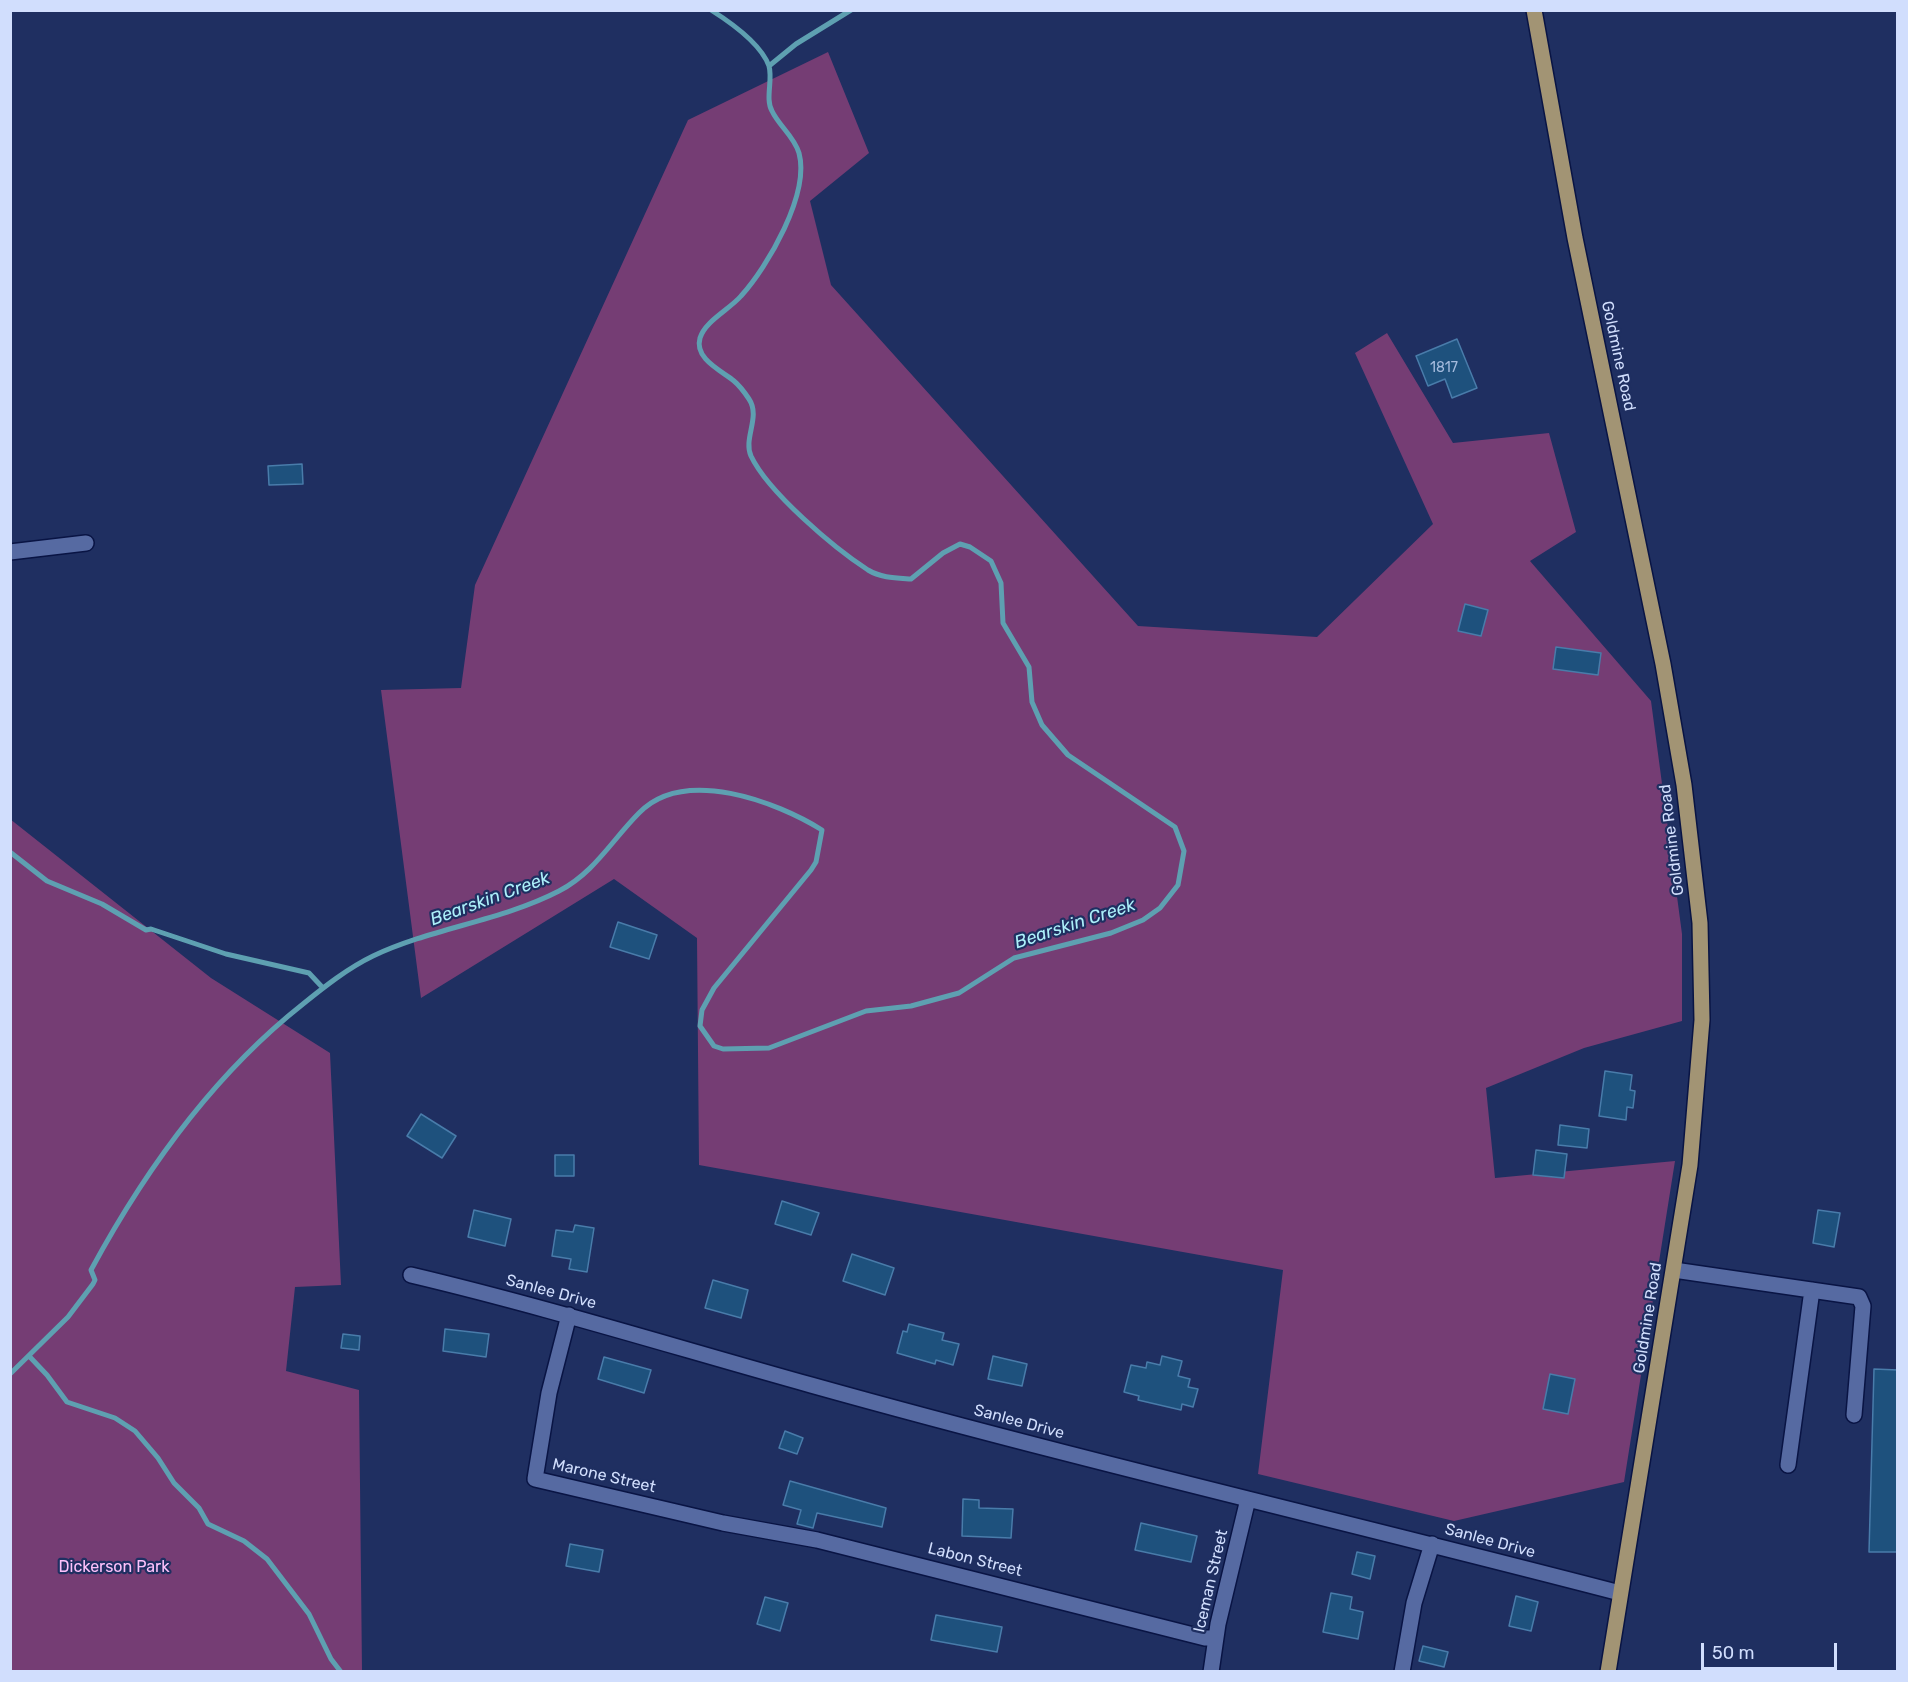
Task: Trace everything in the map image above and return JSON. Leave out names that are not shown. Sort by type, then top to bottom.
[{"type":"main road","name":"Goldmine Road","points":[[1534,10],[1575,238],[1664,664],[1684,785],[1700,923],[1702,1020],[1690,1166],[1608,1671]]},
{"type":"street","points":[[10,552],[86,543]]},
{"type":"street","points":[[1674,1269],[1859,1297],[1863,1306],[1854,1415]]},
{"type":"street","name":"Sanlee Drive","points":[[411,1275],[569,1315],[809,1385],[1620,1593]]},
{"type":"street","points":[[1788,1465],[1812,1290]]},
{"type":"street","name":"Marone Street","points":[[569,1315],[549,1393],[535,1479],[723,1523]]},
{"type":"street","name":"Iceman Street","points":[[1211,1671],[1216,1638],[1248,1499]]},
{"type":"street","name":"Labon Street","points":[[723,1523],[828,1543],[1205,1638],[1216,1638]]},
{"type":"street","points":[[1402,1671],[1414,1603],[1432,1544]]},
{"type":"green space","points":[[828,52],[869,153],[810,201],[831,285],[1138,626],[1317,637],[1433,524],[1355,353],[1387,333],[1453,443],[1549,433],[1576,532],[1530,561],[1651,701],[1682,934],[1682,1021],[1584,1048],[1486,1088],[1495,1178],[1675,1161],[1624,1482],[1454,1521],[1258,1474],[1283,1270],[699,1165],[697,938],[614,879],[421,998],[381,690],[461,688],[475,585],[688,120]]},
{"type":"green space","name":"Dickerson Park","points":[[10,819],[211,978],[330,1053],[341,1285],[295,1287],[286,1371],[359,1390],[362,1671],[11,1671]]},
{"type":"building","points":[[1457,339],[1477,388],[1452,398],[1445,379],[1428,386],[1416,356]]},
{"type":"building","points":[[302,464],[303,484],[269,485],[268,466]]},
{"type":"building","points":[[1465,604],[1488,610],[1481,636],[1458,631]]},
{"type":"building","points":[[1556,647],[1601,653],[1598,675],[1553,669]]},
{"type":"building","points":[[618,922],[657,935],[649,959],[610,947]]},
{"type":"building","points":[[1605,1071],[1632,1075],[1630,1090],[1635,1091],[1633,1108],[1627,1107],[1626,1120],[1599,1116]]},
{"type":"building","points":[[421,1114],[456,1136],[442,1158],[407,1136]]},
{"type":"building","points":[[1560,1125],[1589,1129],[1587,1148],[1558,1145]]},
{"type":"building","points":[[1536,1150],[1567,1154],[1564,1178],[1533,1175]]},
{"type":"building","points":[[555,1155],[574,1155],[574,1176],[555,1176]]},
{"type":"building","points":[[782,1201],[819,1213],[811,1235],[775,1224]]},
{"type":"building","points":[[474,1210],[511,1219],[505,1246],[468,1237]]},
{"type":"building","points":[[1818,1210],[1840,1213],[1834,1247],[1813,1243]]},
{"type":"building","points":[[575,1225],[594,1228],[587,1272],[569,1269],[571,1259],[552,1256],[556,1230],[573,1232]]},
{"type":"building","points":[[852,1254],[894,1268],[885,1295],[843,1281]]},
{"type":"building","points":[[713,1280],[748,1290],[741,1318],[705,1308]]},
{"type":"building","points":[[909,1324],[944,1333],[942,1340],[959,1344],[953,1365],[936,1360],[935,1364],[897,1353],[903,1331],[907,1332]]},
{"type":"building","points":[[445,1329],[489,1334],[486,1357],[443,1351]]},
{"type":"building","points":[[343,1334],[360,1336],[359,1350],[341,1348]]},
{"type":"building","points":[[993,1356],[1027,1364],[1022,1386],[988,1379]]},
{"type":"building","points":[[1162,1356],[1182,1361],[1178,1376],[1190,1379],[1188,1387],[1198,1389],[1193,1407],[1182,1404],[1181,1410],[1138,1400],[1139,1396],[1124,1392],[1131,1365],[1146,1368],[1147,1362],[1160,1365]]},
{"type":"building","points":[[604,1357],[651,1370],[644,1393],[598,1379]]},
{"type":"building","points":[[1874,1369],[1898,1370],[1898,1552],[1869,1552]]},
{"type":"building","points":[[1550,1374],[1575,1379],[1568,1414],[1543,1409]]},
{"type":"building","points":[[785,1431],[803,1438],[797,1454],[779,1448]]},
{"type":"building","points":[[790,1481],[886,1508],[882,1527],[817,1513],[813,1528],[797,1524],[801,1510],[783,1505]]},
{"type":"building","points":[[963,1499],[979,1500],[979,1508],[1013,1509],[1011,1538],[962,1536]]},
{"type":"building","points":[[1141,1523],[1197,1536],[1191,1562],[1135,1550]]},
{"type":"building","points":[[570,1544],[603,1550],[599,1572],[566,1566]]},
{"type":"building","points":[[1357,1552],[1375,1556],[1370,1579],[1352,1574]]},
{"type":"building","points":[[1331,1593],[1352,1597],[1350,1609],[1363,1612],[1358,1639],[1323,1632]]},
{"type":"building","points":[[1516,1596],[1538,1602],[1531,1631],[1509,1626]]},
{"type":"building","points":[[765,1597],[788,1603],[780,1631],[757,1624]]},
{"type":"building","points":[[936,1615],[1002,1627],[997,1652],[931,1640]]},
{"type":"building","points":[[1423,1646],[1448,1652],[1444,1667],[1419,1661]]},
{"type":"waterway","name":"Bearskin Creek","points":[[10,1374],[68,1317],[93,1284],[95,1280],[91,1270],[134,1196],[158,1161],[211,1093],[270,1032],[328,985],[354,966],[373,956],[419,938],[514,910],[571,884],[593,866],[639,813],[658,799],[680,792],[705,790],[730,793],[781,809],[822,830],[816,862],[811,870],[714,988],[702,1010],[700,1026],[714,1046],[723,1049],[769,1048],[866,1011],[911,1006],[959,993],[1014,958],[1111,933],[1143,920],[1160,908],[1178,885],[1184,851],[1175,827],[1068,755],[1042,725],[1032,702],[1029,667],[1003,623],[1001,583],[991,561],[970,547],[960,544],[943,553],[911,579],[873,573],[838,548],[803,518],[772,486],[751,456],[749,442],[753,413],[749,399],[734,381],[705,358],[699,345],[700,338],[707,326],[741,296],[763,267],[793,208],[801,170],[797,147],[770,106],[770,71],[765,58],[744,34],[711,10]]},
{"type":"waterway","points":[[769,66],[796,44],[851,10]]},
{"type":"waterway","points":[[10,852],[47,881],[102,904],[146,930],[151,929],[226,954],[309,973],[323,988]]},
{"type":"waterway","points":[[29,1356],[67,1402],[115,1418],[135,1431],[158,1458],[174,1483],[199,1508],[208,1524],[244,1541],[267,1559],[309,1614],[331,1659],[341,1672]]}]
